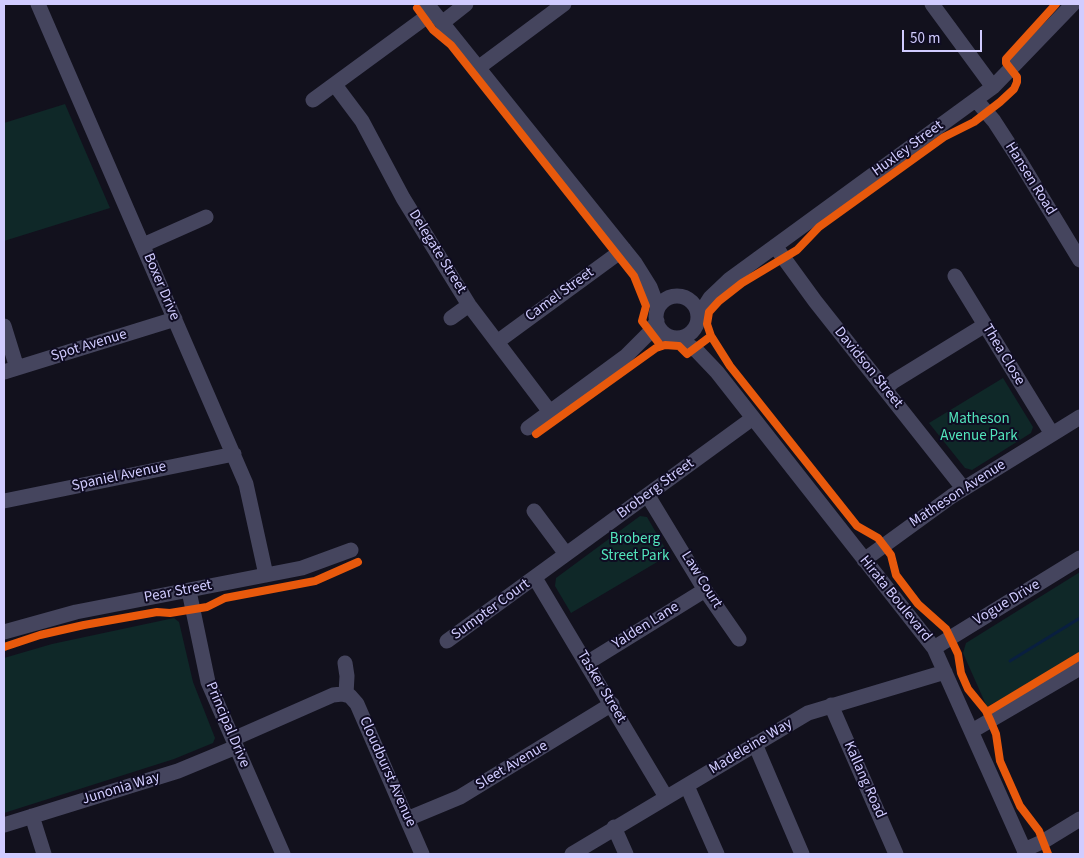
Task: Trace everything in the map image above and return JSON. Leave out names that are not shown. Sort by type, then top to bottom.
[{"type":"street","name":"Boxer Drive","points":[[38,4],[234,454],[251,499],[266,575]]},
{"type":"street","points":[[313,100],[434,13],[466,4]]},
{"type":"street","points":[[478,68],[564,4]]},
{"type":"street","points":[[932,4],[993,87]]},
{"type":"street","name":"Huxley Street","points":[[698,320],[710,298],[730,279],[993,87],[1073,4]]},
{"type":"street","points":[[434,13],[635,263],[650,286],[657,314],[672,336]]},
{"type":"street","name":"Delegate Street","points":[[335,85],[362,121],[403,198],[469,304],[550,412]]},
{"type":"street","name":"Hansen Road","points":[[976,100],[994,122],[1018,158],[1080,260]]},
{"type":"street","points":[[143,244],[206,217]]},
{"type":"street","name":"Davidson Street","points":[[774,246],[815,301],[886,388],[963,488]]},
{"type":"street","name":"Camel Street","points":[[497,342],[624,249]]},
{"type":"street","points":[[626,356],[672,336],[688,335],[698,320],[693,304],[659,286],[635,263]]},
{"type":"street","name":"Thea Close","points":[[955,276],[1052,434]]},
{"type":"street","name":"Huxley Street","points":[[681,297],[730,279]]},
{"type":"street","points":[[528,428],[626,356],[649,332],[657,314],[668,298],[681,297]]},
{"type":"street","points":[[452,318],[469,304]]},
{"type":"street","name":"Spot Avenue","points":[[10,370],[175,319]]},
{"type":"street","name":"Hirata Boulevard","points":[[698,320],[703,346],[717,372]]},
{"type":"street","points":[[886,388],[894,381],[985,325]]},
{"type":"street","points":[[4,326],[10,370]]},
{"type":"street","name":"Hirata Boulevard","points":[[672,336],[697,351],[717,372],[934,648],[1025,852]]},
{"type":"street","name":"Matheson Avenue","points":[[864,560],[963,488],[1080,417]]},
{"type":"street","name":"Broberg Street","points":[[534,578],[754,418]]},
{"type":"street","name":"Spaniel Avenue","points":[[4,501],[234,454]]},
{"type":"street","name":"Law Court","points":[[648,496],[705,590],[739,639]]},
{"type":"street","points":[[534,510],[566,554]]},
{"type":"street","name":"Pear Street","points":[[4,632],[76,612],[302,568],[351,550]]},
{"type":"street","name":"Vogue Drive","points":[[934,648],[1080,558]]},
{"type":"street","name":"Sumpter Court","points":[[447,642],[534,578]]},
{"type":"street","name":"Tasker Street","points":[[534,578],[612,704],[666,797]]},
{"type":"street","name":"Principal Drive","points":[[189,590],[204,667],[283,854]]},
{"type":"street","name":"Yalden Lane","points":[[587,663],[705,590]]},
{"type":"street","points":[[235,743],[333,695],[346,694],[347,676],[344,663]]},
{"type":"street","points":[[972,731],[1080,668]]},
{"type":"street","name":"Madeleine Way","points":[[572,854],[614,827],[687,786],[808,713],[945,672]]},
{"type":"street","name":"Cloudburst Avenue","points":[[346,694],[354,699],[357,704],[422,854]]},
{"type":"street","name":"Sleet Avenue","points":[[407,819],[460,797],[612,704]]},
{"type":"street","name":"Kallang Road","points":[[831,705],[896,854]]},
{"type":"street","name":"Junonia Way","points":[[4,825],[178,771],[235,743]]},
{"type":"street","points":[[755,744],[802,854]]},
{"type":"street","points":[[687,786],[718,854]]},
{"type":"street","points":[[32,816],[44,854]]},
{"type":"street","points":[[1025,852],[1080,819]]},
{"type":"street","points":[[614,827],[626,854]]},
{"type":"green space","points":[[65,104],[110,208],[4,241],[4,123]]},
{"type":"green space","name":"Matheson Avenue Park","points":[[1003,378],[1033,427],[1031,433],[972,470],[965,468],[929,423]]},
{"type":"green space","name":"Broberg Street Park","points":[[640,516],[647,517],[669,555],[571,613],[555,586],[556,578]]},
{"type":"green space","points":[[1080,572],[1080,654],[987,707],[963,653],[966,643]]},
{"type":"green space","points":[[174,618],[179,622],[193,682],[215,738],[213,743],[174,759],[4,813],[4,658],[52,644]]},
{"type":"waterway","points":[[1010,661],[1080,618]]},
{"type":"cycle path","points":[[536,434],[656,348],[665,345],[679,346],[687,354],[711,336],[707,324],[709,312],[719,301],[742,283],[797,250],[819,227],[944,137],[974,122],[1000,102],[1014,89],[1017,82],[1017,77],[1006,63],[1006,59],[1056,4]]},
{"type":"cycle path","points":[[417,8],[433,30],[451,45],[634,276],[646,306],[642,321],[661,346]]},
{"type":"cycle path","points":[[711,336],[730,366],[857,526],[878,538],[891,555],[896,575],[918,604],[946,629],[958,654],[961,673],[968,689],[986,711],[991,722],[996,734],[1000,761],[1020,806],[1039,831],[1048,854]]},
{"type":"cycle path","points":[[4,647],[40,635],[84,625],[157,612],[170,613],[207,607],[225,598],[315,581],[358,562]]},
{"type":"cycle path","points":[[987,712],[1080,656]]}]
